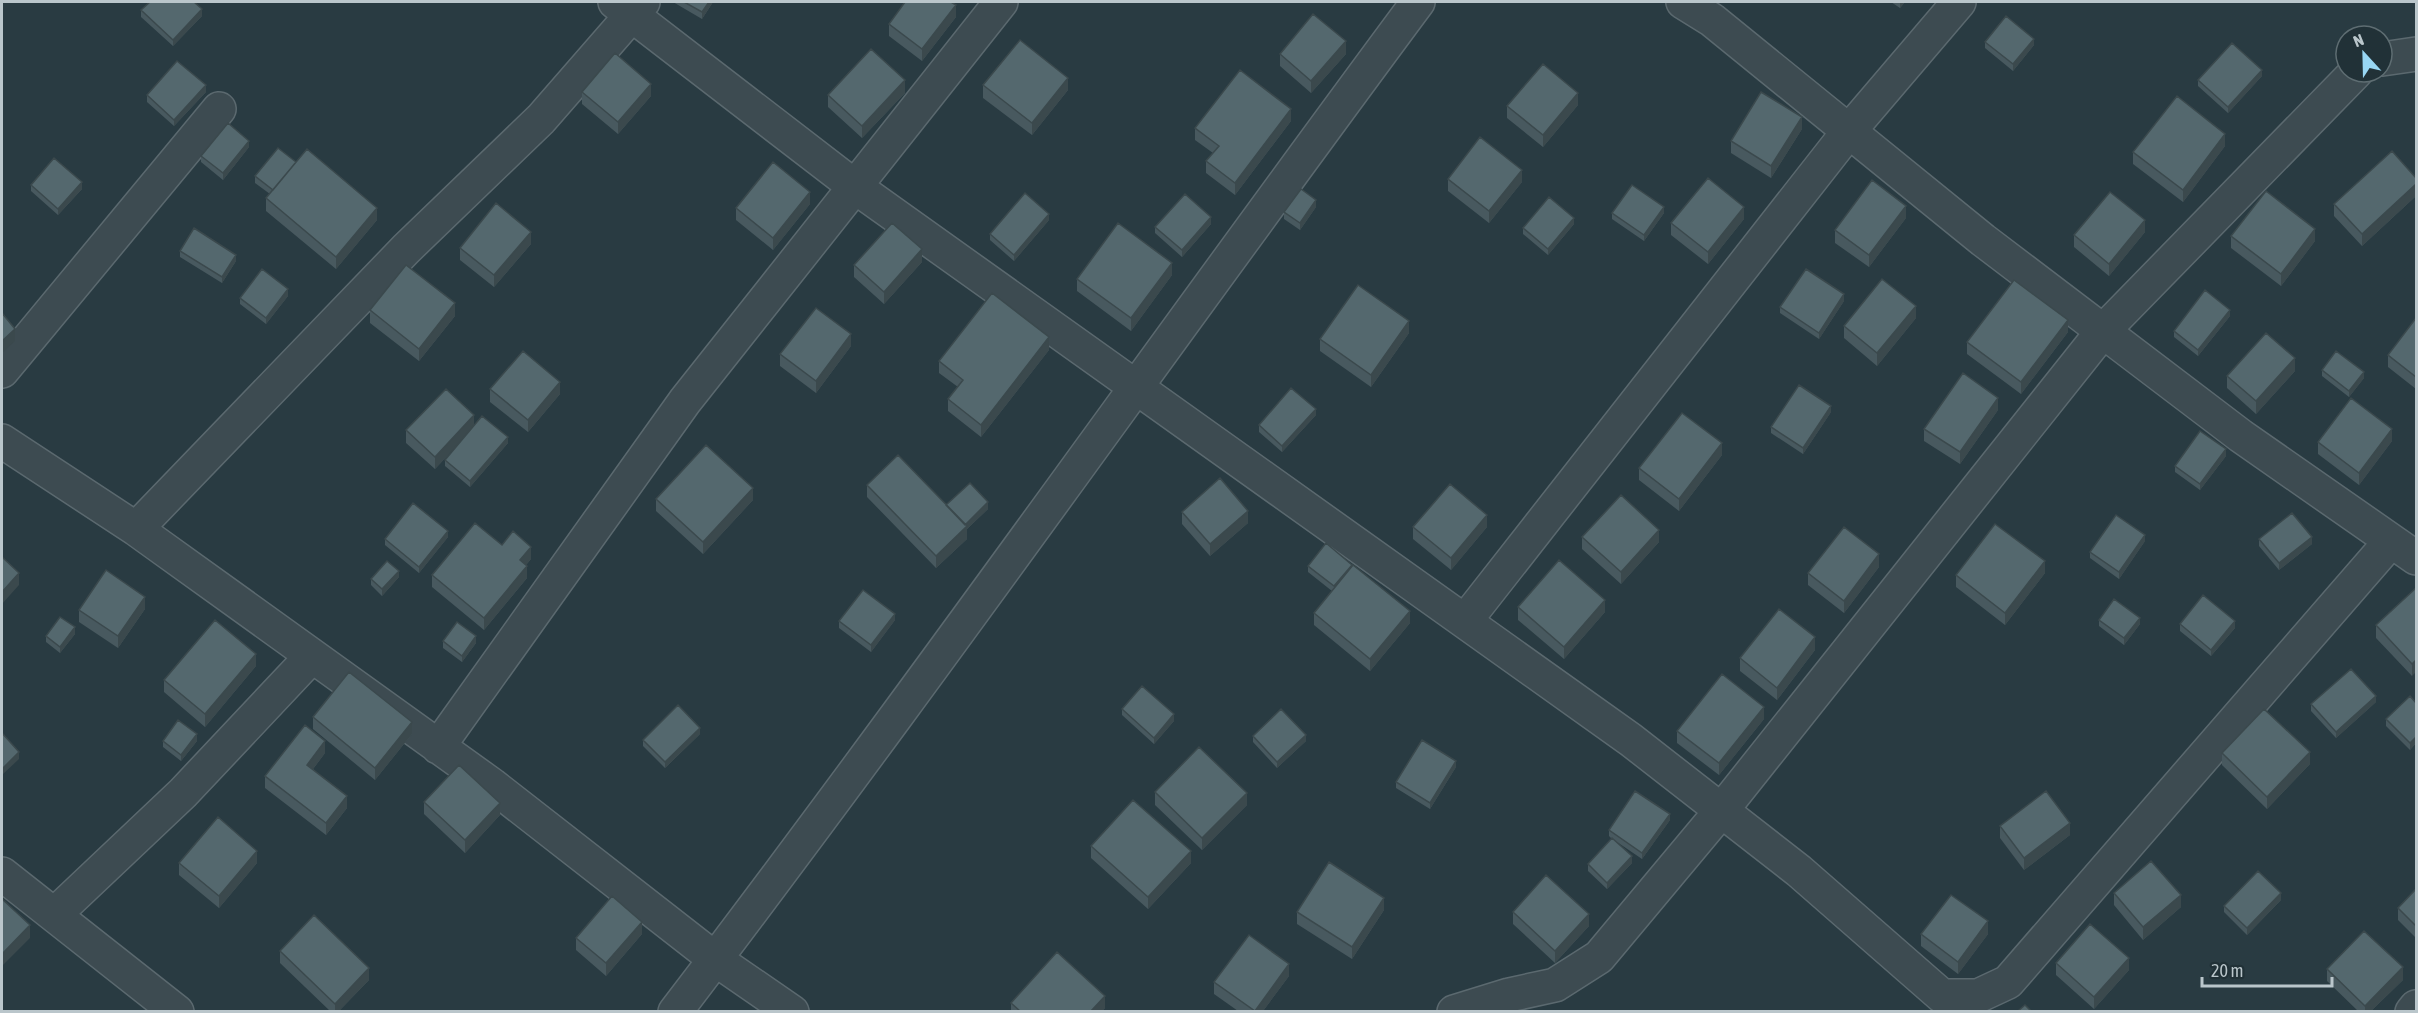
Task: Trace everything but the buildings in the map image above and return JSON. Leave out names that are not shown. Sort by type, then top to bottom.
[{"type":"street","points":[[438,747],[685,401],[1000,2]]},
{"type":"street","points":[[675,1011],[999,577],[1281,186],[1418,2]]},
{"type":"street","points":[[136,529],[398,257],[541,119],[630,6],[854,186],[1631,740],[1799,871],[1942,996],[1978,996],[2008,982],[2404,550],[2241,436],[1983,240],[1712,20],[1683,2]]},
{"type":"street","points":[[1465,621],[1849,130],[1959,2]]},
{"type":"street","points":[[2394,57],[2416,54]]},
{"type":"street","points":[[1454,1011],[1555,985],[1599,957],[1721,811],[2103,331],[2344,84]]},
{"type":"street","points":[[2,371],[219,109]]},
{"type":"street","points":[[2,441],[136,529],[492,785],[715,959],[792,1011]]},
{"type":"street","points":[[54,915],[183,793],[312,656]]},
{"type":"street","points":[[2,874],[177,1011]]},
{"type":"street","points":[[2412,1011],[2416,1007]]}]
